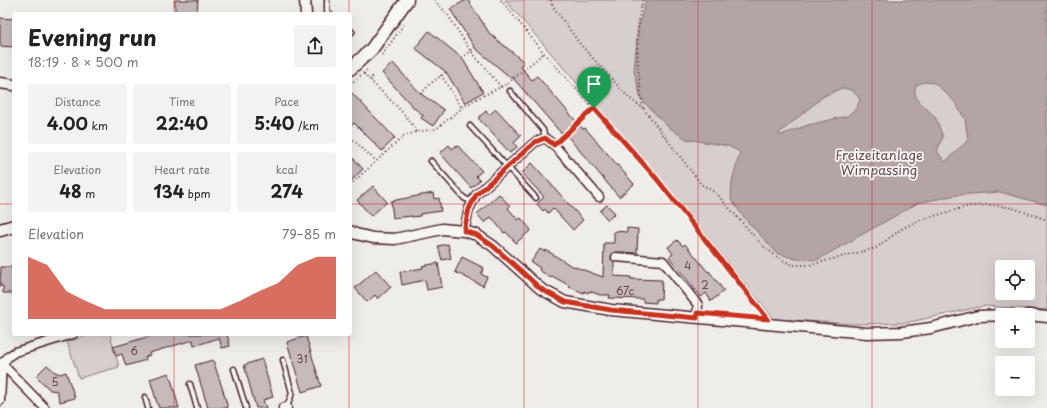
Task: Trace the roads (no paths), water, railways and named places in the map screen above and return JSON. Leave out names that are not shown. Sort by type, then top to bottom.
[{"type":"main road","points":[[352,67],[371,50],[403,2]]},
{"type":"main road","points":[[0,230],[12,227]]},
{"type":"street","points":[[305,0],[306,12]]},
{"type":"street","points":[[0,83],[12,85]]},
{"type":"street","points":[[464,231],[467,214],[476,195],[535,142],[545,138],[554,145],[599,197]]},
{"type":"street","points":[[352,232],[372,238],[395,238],[442,229],[464,231],[477,235],[493,246],[541,289],[565,302],[611,310],[867,333],[902,332],[931,328],[978,316],[995,316]]},
{"type":"street","points":[[616,257],[663,260],[698,305],[697,318]]},
{"type":"street","points":[[1035,316],[1047,317]]},
{"type":"street","points":[[0,401],[1,363],[15,352],[67,336]]},
{"type":"street","points":[[1,363],[44,408]]},
{"type":"lane","points":[[327,12],[328,0]]},
{"type":"lane","points":[[510,91],[543,130],[545,138]]},
{"type":"lane","points":[[470,126],[536,198]]},
{"type":"lane","points":[[431,161],[464,198],[472,202]]},
{"type":"lane","points":[[283,360],[292,392],[285,407]]},
{"type":"lane","points":[[234,368],[246,408]]},
{"type":"lane","points":[[190,384],[197,408]]},
{"type":"lane","points":[[145,397],[148,408]]},
{"type":"park label","name":"Freizeitanlage Wimpassing","points":[[879,162]]}]
